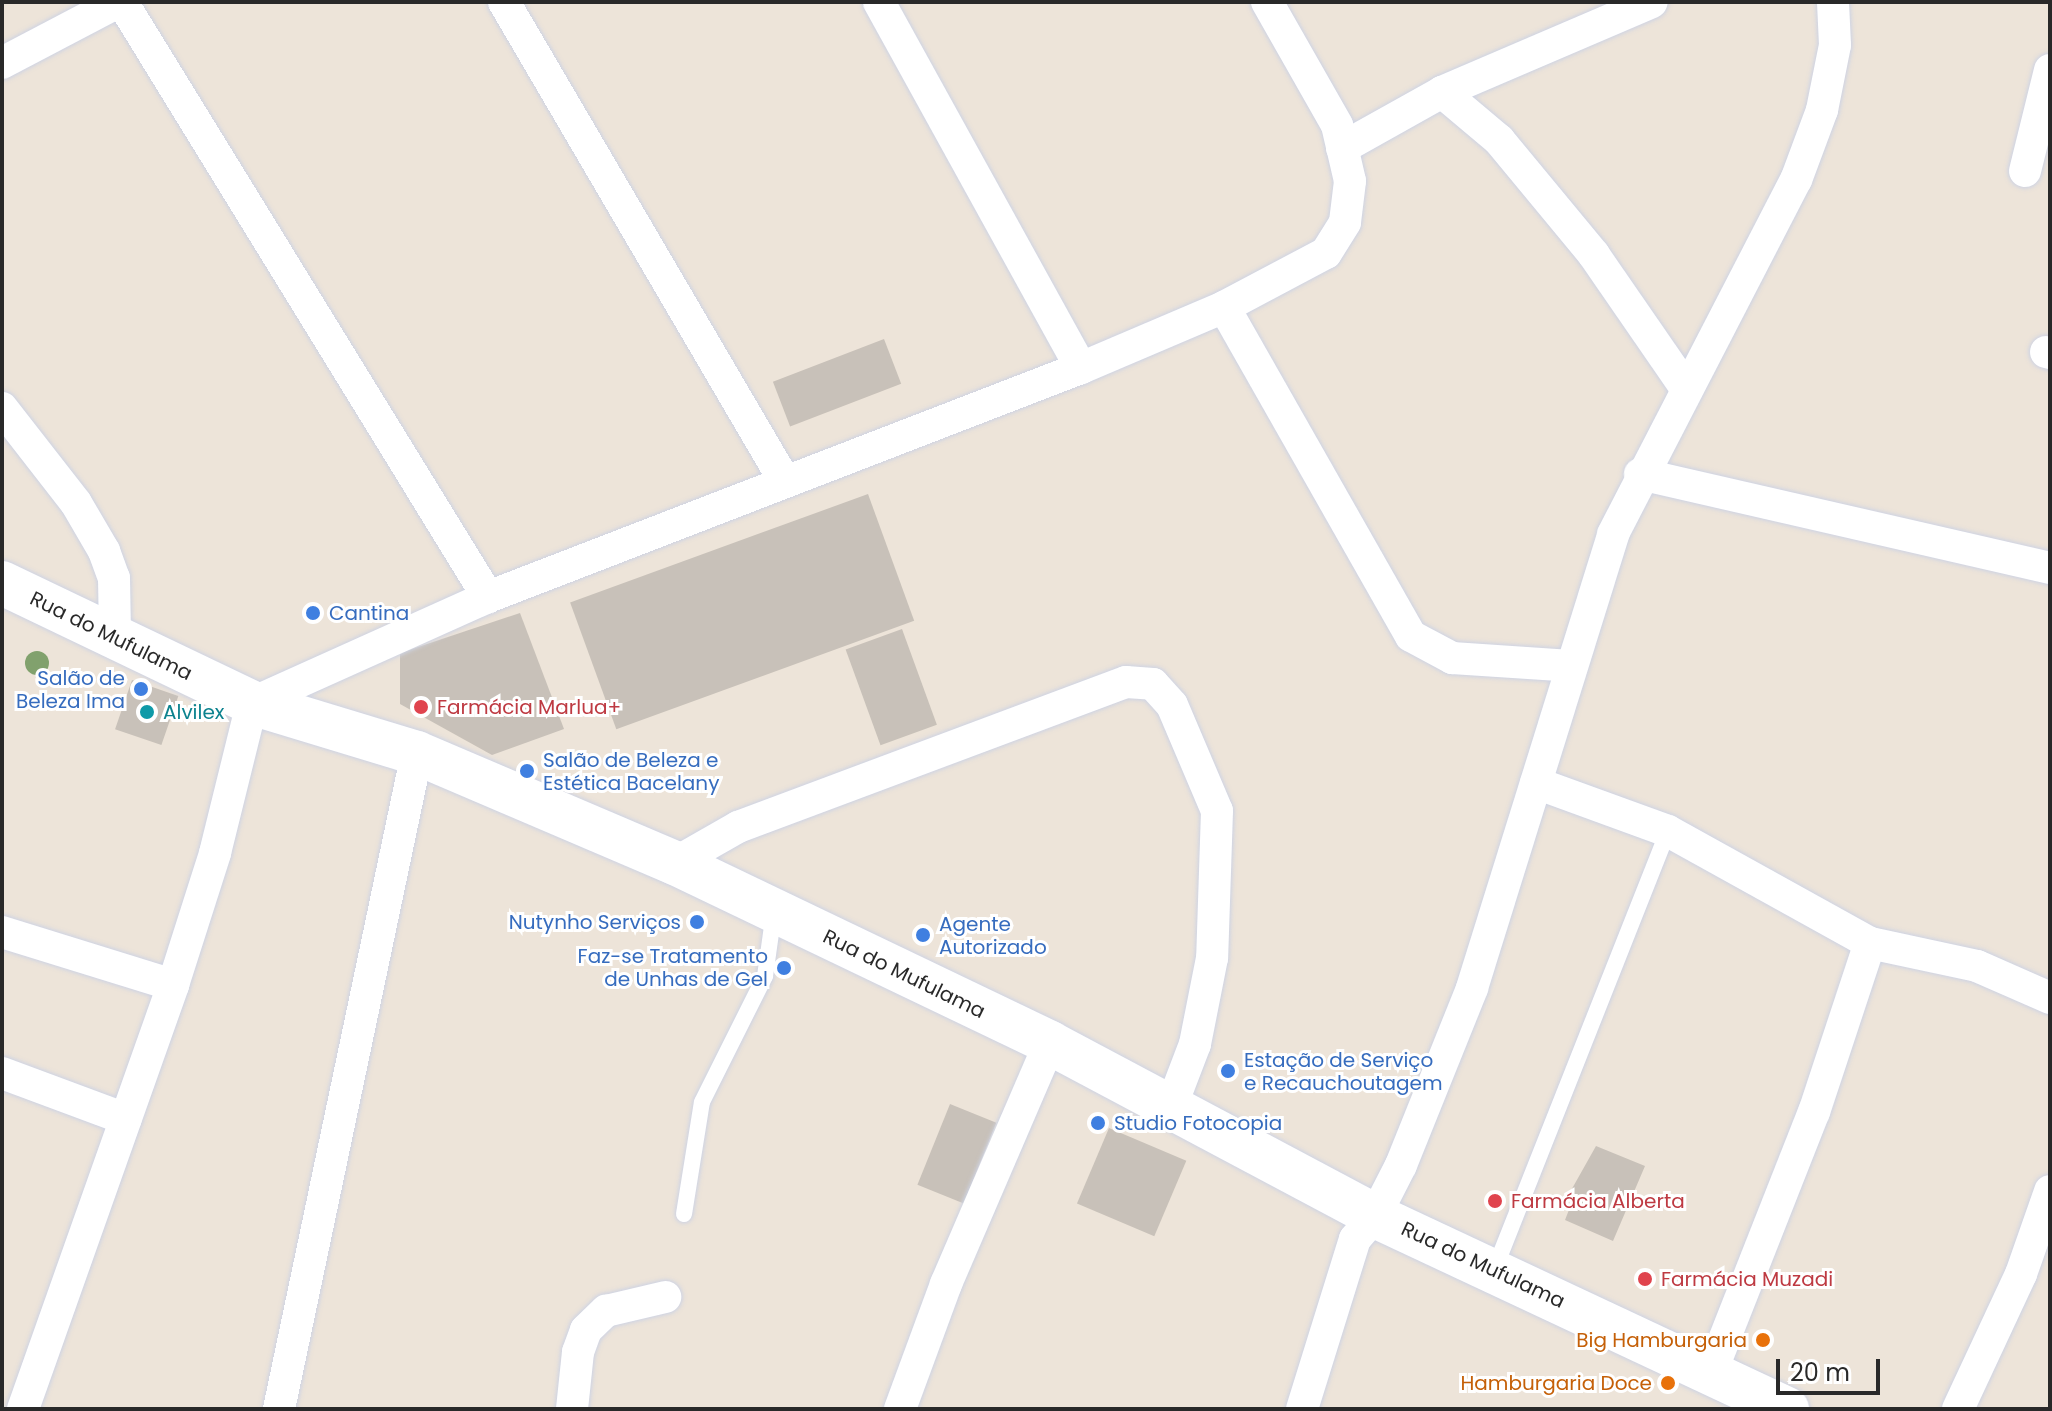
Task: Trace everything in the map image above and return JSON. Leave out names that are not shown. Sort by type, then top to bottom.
[{"type":"street","points":[[2,63],[120,2],[488,597]]},
{"type":"street","points":[[504,2],[784,480]]},
{"type":"street","points":[[879,2],[1081,368]]},
{"type":"street","points":[[23,1409],[173,985],[215,853],[252,703],[488,597],[784,480],[1081,368],[1224,307],[1326,253],[1345,222],[1350,181],[1337,125],[1267,2]]},
{"type":"street","points":[[1342,148],[1442,92],[1652,2]]},
{"type":"street","points":[[1302,1409],[1334,1293],[1355,1239],[1375,1216],[1401,1165],[1472,988],[1591,595],[1640,474],[1796,180],[1822,110],[1835,45],[1833,2]]},
{"type":"street","points":[[2025,171],[2050,70]]},
{"type":"street","points":[[1442,92],[1499,140],[1584,243],[1685,387]]},
{"type":"street","points":[[1224,307],[1411,636],[1452,658],[1571,666]]},
{"type":"street","points":[[2,408],[76,503],[104,551],[114,578],[115,638]]},
{"type":"street","points":[[1640,474],[2050,568]]},
{"type":"street","name":"Rua do Mufulama","points":[[2,583],[252,703],[417,753],[675,863],[1050,1043],[1375,1216],[1495,1268],[1787,1409]]},
{"type":"street","points":[[675,863],[753,821],[1126,682],[1153,684],[1172,705],[1217,811],[1212,958],[1195,1044],[1171,1107]]},
{"type":"street","points":[[279,1409],[417,753]]},
{"type":"street","points":[[1536,783],[1668,831],[1870,943],[1977,966],[2050,998]]},
{"type":"street","points":[[2,932],[173,985]]},
{"type":"street","points":[[1711,1373],[1814,1112],[1870,943]]},
{"type":"street","points":[[900,1409],[946,1284],[1050,1043]]},
{"type":"street","points":[[2,1073],[126,1119]]},
{"type":"street","points":[[1958,1409],[2021,1274],[2050,1191]]},
{"type":"street","points":[[572,1409],[578,1352],[586,1330],[606,1311],[665,1297]]},
{"type":"lane","points":[[1495,1268],[1668,831]]},
{"type":"lane","points":[[684,1214],[702,1102],[765,976],[774,912]]},
{"type":"building","points":[[884,339],[901,384],[790,426],[773,382]]},
{"type":"building","points":[[868,494],[914,621],[616,729],[570,602]]},
{"type":"building","points":[[520,613],[564,729],[492,755],[400,704],[400,653]]},
{"type":"building","points":[[902,629],[937,725],[881,745],[846,650]]},
{"type":"building","name":"Alvilex","points":[[132,680],[178,696],[161,745],[115,729]]},
{"type":"building","points":[[950,1104],[996,1123],[964,1203],[917,1185]]},
{"type":"building","points":[[1109,1128],[1186,1161],[1154,1236],[1077,1203]]},
{"type":"building","points":[[1596,1146],[1645,1166],[1613,1241],[1565,1220],[1574,1197],[1569,1194]]},
{"type":"place","name":"Cantina","points":[[313,613]]},
{"type":"place","name":"Salão de Beleza Ima","points":[[141,689]]},
{"type":"place","name":"Farmácia Marlua+","points":[[421,707]]},
{"type":"place","name":"Alvilex","points":[[147,712]]},
{"type":"place","name":"Salão de Beleza e Estética Bacelany","points":[[527,771]]},
{"type":"place","name":"Nutynho Serviços","points":[[697,922]]},
{"type":"place","name":"Agente Autorizado","points":[[923,935]]},
{"type":"place","name":"Faz-se Tratamento de Unhas de Gel","points":[[784,968]]},
{"type":"place","name":"Estação de Serviço e Recauchoutagem","points":[[1228,1071]]},
{"type":"place","name":"Studio Fotocopia","points":[[1098,1123]]},
{"type":"place","name":"Farmácia Alberta","points":[[1495,1201]]},
{"type":"place","name":"Farmácia Muzadi","points":[[1645,1279]]},
{"type":"place","name":"Big Hamburgaria","points":[[1763,1340]]},
{"type":"place","name":"Hamburgaria Doce","points":[[1668,1383]]}]
